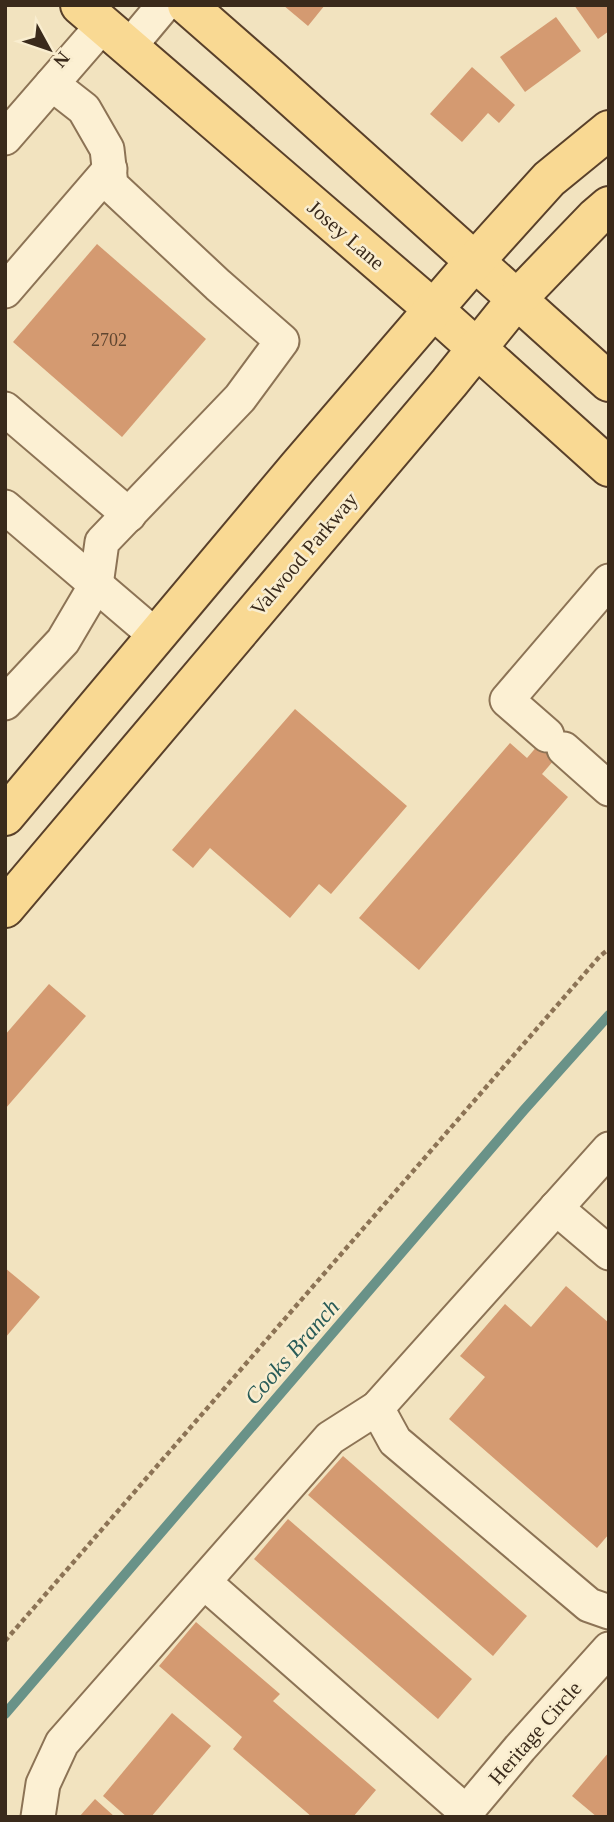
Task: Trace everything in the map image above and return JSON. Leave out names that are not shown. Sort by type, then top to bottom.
[{"type":"main road","points":[[187,5],[609,382]]},
{"type":"main road","name":"Josey Lane","points":[[104,26],[433,309],[609,467]]},
{"type":"main road","points":[[5,816],[474,261],[549,179],[609,130]]},
{"type":"main road","name":"Valwood Parkway","points":[[5,908],[516,300],[594,218],[609,206]]},
{"type":"main road","points":[[5,828],[45,861]]},
{"type":"street","points":[[5,138],[104,26],[164,5]]},
{"type":"street","points":[[5,703],[63,641],[96,585],[103,542],[240,398],[282,341],[111,185],[107,149],[84,109],[52,83]]},
{"type":"street","points":[[5,291],[110,169]]},
{"type":"street","points":[[5,409],[129,515]]},
{"type":"street","points":[[5,507],[156,636]]},
{"type":"street","points":[[609,581],[507,700],[609,789]]},
{"type":"street","points":[[38,1817],[43,1784],[62,1743],[330,1438],[377,1408],[609,1149]]},
{"type":"street","points":[[556,1208],[609,1253]]},
{"type":"street","points":[[377,1408],[395,1441],[589,1605],[609,1612]]},
{"type":"street","points":[[204,1582],[464,1814]]},
{"type":"street","name":"Heritage Circle","points":[[464,1814],[609,1649]]},
{"type":"path","points":[[5,1641],[609,949]]},
{"type":"building","points":[[283,5],[325,5],[308,26]]},
{"type":"building","points":[[574,5],[609,5],[609,31],[598,39]]},
{"type":"building","points":[[556,17],[581,51],[525,92],[500,57]]},
{"type":"building","points":[[472,67],[515,105],[499,123],[488,113],[462,142],[430,114]]},
{"type":"building","points":[[97,244],[206,339],[122,437],[13,342]]},
{"type":"building","points":[[295,709],[407,806],[331,894],[319,884],[290,918],[210,848],[193,868],[172,850]]},
{"type":"building","points":[[550,731],[567,745],[542,774],[568,797],[419,970],[359,918],[510,743],[527,758]]},
{"type":"building","points":[[49,984],[86,1016],[5,1109],[5,1035]]},
{"type":"building","points":[[5,1268],[40,1297],[5,1338]]},
{"type":"building","points":[[566,1286],[609,1323],[609,1534],[597,1548],[449,1419],[485,1377],[460,1356],[505,1304],[531,1327]]},
{"type":"building","points":[[343,1456],[527,1616],[493,1656],[308,1495]]},
{"type":"building","points":[[288,1519],[472,1679],[438,1719],[254,1559]]},
{"type":"building","points":[[196,1622],[280,1694],[273,1701],[376,1790],[353,1817],[312,1817],[233,1749],[242,1737],[159,1666]]},
{"type":"building","points":[[172,1713],[211,1746],[151,1817],[127,1817],[103,1796]]},
{"type":"building","points":[[609,1752],[609,1817],[597,1817],[572,1796]]},
{"type":"building","points":[[95,1799],[115,1817],[79,1817]]},
{"type":"waterway","name":"Cooks Branch","points":[[5,1714],[524,1110],[609,1015]]}]
